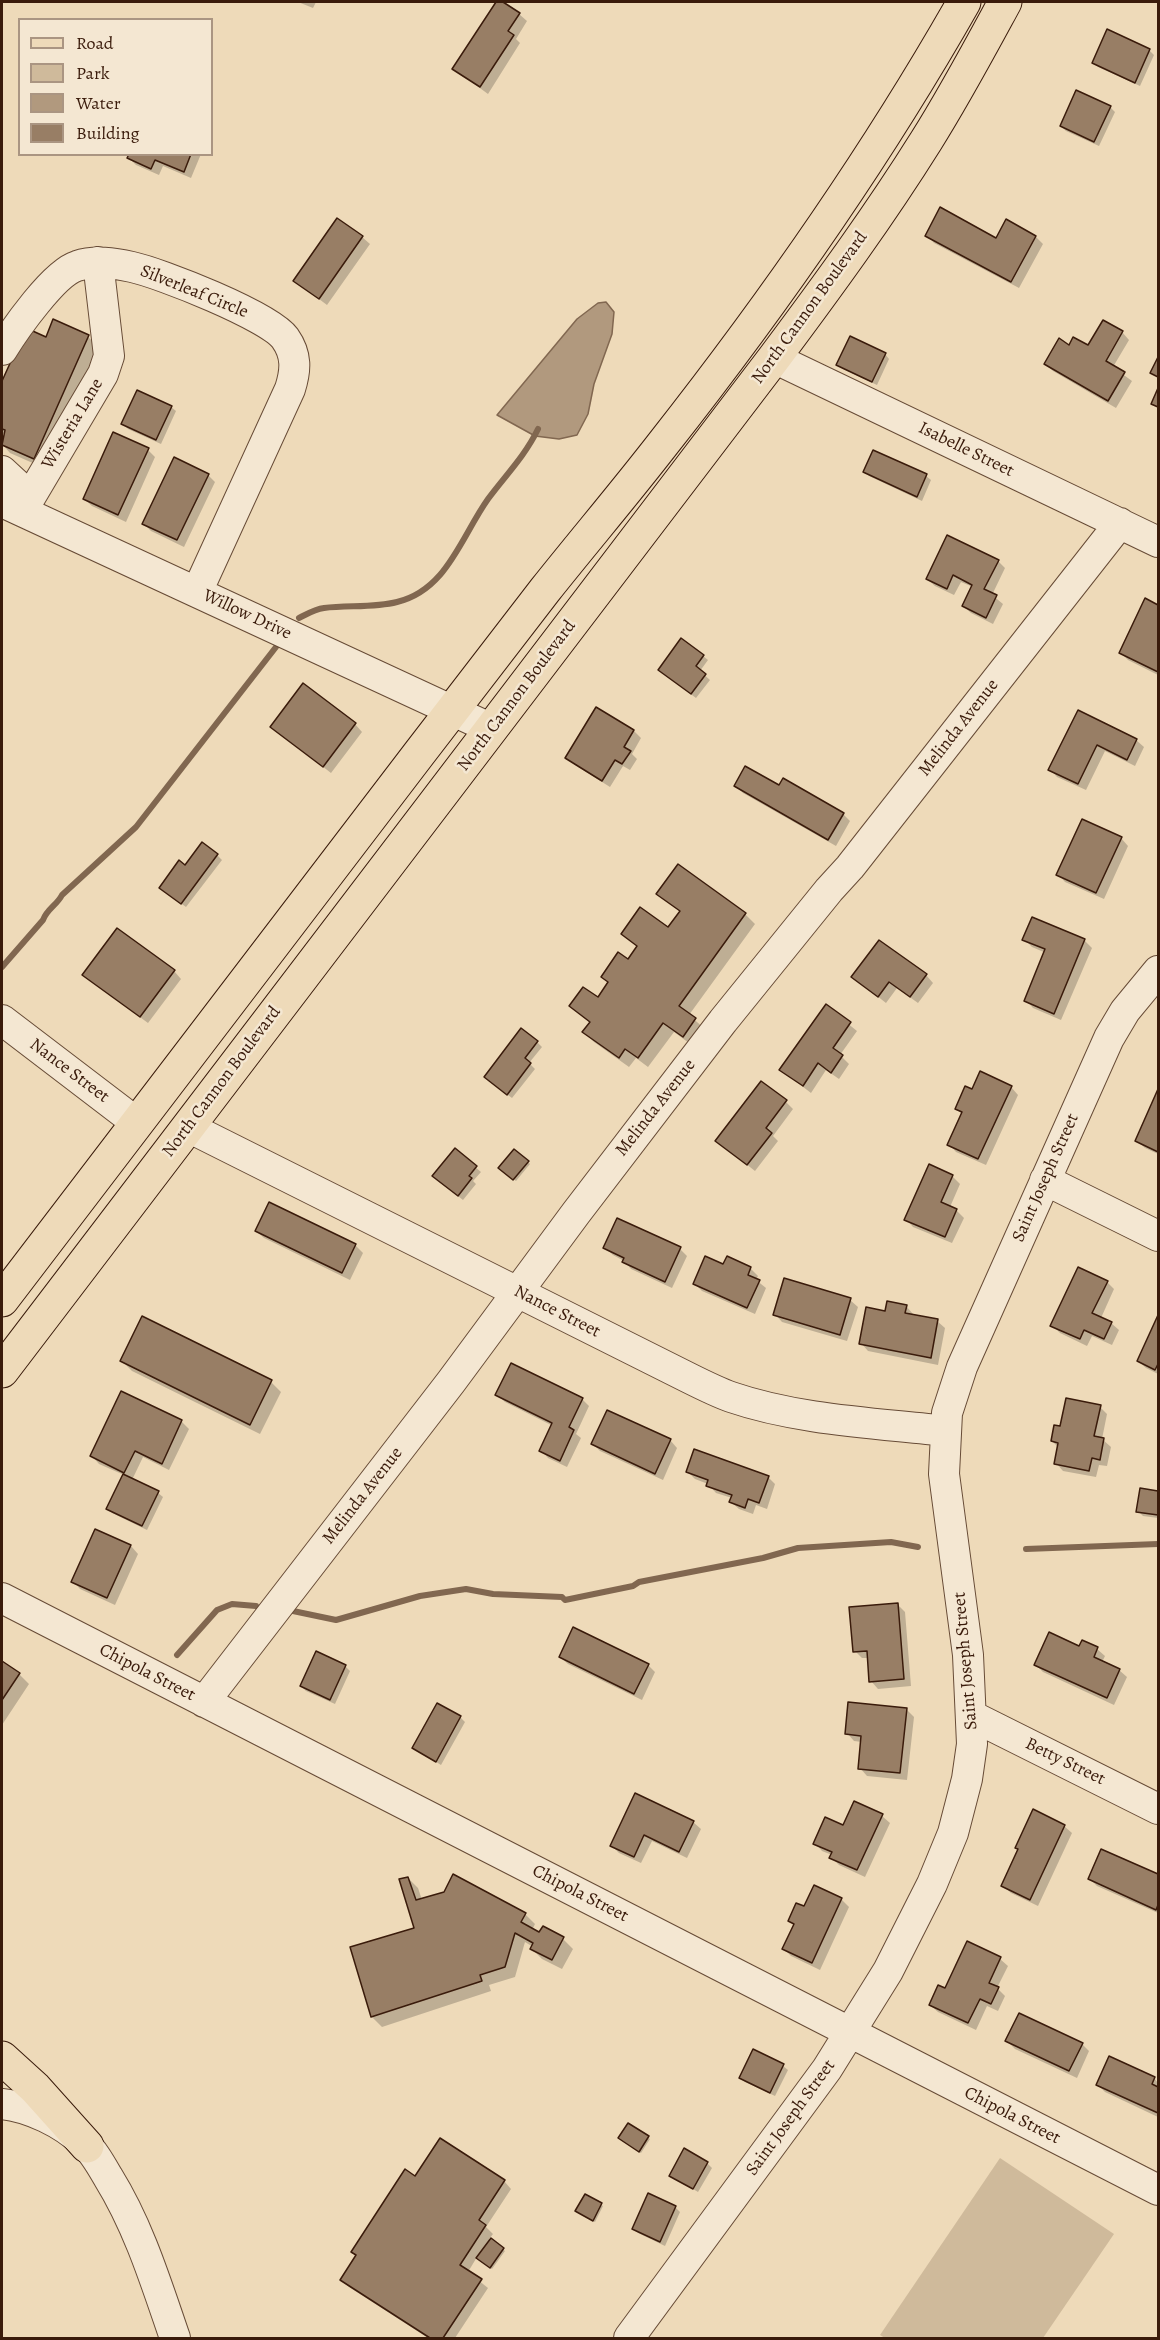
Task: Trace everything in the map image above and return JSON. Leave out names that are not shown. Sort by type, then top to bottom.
[{"type":"main road","name":"North Cannon Boulevard","points":[[2,1300],[391,789],[664,443],[769,304],[851,188],[964,2]]},
{"type":"main road","name":"North Cannon Boulevard","points":[[2,1371],[774,358],[862,238],[927,140],[1005,2]]},
{"type":"main road","points":[[2,2058],[35,2088],[87,2146]]},
{"type":"street","name":"Silverleaf Circle","points":[[2,350],[19,323],[63,274],[75,266],[98,262],[133,267],[196,289],[254,316],[283,335],[294,351],[296,372],[197,592]]},
{"type":"street","name":"Wisteria Lane","points":[[18,503],[103,374],[109,356],[98,262]]},
{"type":"street","name":"Isabelle Street","points":[[774,358],[1158,542]]},
{"type":"street","points":[[2,471],[18,503]]},
{"type":"street","name":"Willow Drive","points":[[18,503],[197,592],[492,729]]},
{"type":"street","name":"Melinda Avenue","points":[[204,1702],[723,1021],[850,867],[1120,524]]},
{"type":"street","name":"Saint Joseph Street","points":[[629,2338],[827,2069],[888,1971],[932,1884],[953,1833],[967,1779],[972,1744],[972,1716],[969,1655],[944,1474],[947,1413],[962,1367],[1109,1038],[1125,1011],[1158,971]]},
{"type":"street","name":"Nance Street","points":[[2,1020],[137,1122]]},
{"type":"street","name":"Nance Street","points":[[188,1127],[731,1397],[773,1408],[837,1419],[946,1431]]},
{"type":"street","points":[[1046,1180],[1158,1236]]},
{"type":"street","name":"Chipola Street","points":[[2,1598],[1158,2190]]},
{"type":"street","name":"Betty Street","points":[[972,1716],[1158,1809]]},
{"type":"street","points":[[2,2104],[30,2111],[55,2123],[87,2146],[120,2196],[138,2232],[175,2338]]},
{"type":"green space","points":[[1000,2158],[1114,2234],[1043,2338],[885,2338],[880,2335]]},
{"type":"water","points":[[606,302],[614,312],[612,334],[594,384],[588,414],[577,435],[559,439],[535,436],[497,415],[577,319],[598,303]]},
{"type":"building","points":[[496,2],[503,2],[520,13],[508,31],[514,35],[480,87],[452,69]]},
{"type":"building","points":[[1107,29],[1150,49],[1135,83],[1092,63]]},
{"type":"building","points":[[1076,90],[1111,106],[1094,142],[1060,126]]},
{"type":"building","points":[[128,156],[190,156],[184,172],[155,160],[151,169],[127,158]]},
{"type":"building","points":[[940,207],[996,238],[1006,219],[1036,236],[1011,282],[925,236]]},
{"type":"building","points":[[337,218],[363,236],[319,299],[293,281]]},
{"type":"building","points":[[53,319],[89,335],[34,459],[2,445],[5,430],[2,429],[2,381],[26,328],[46,337]]},
{"type":"building","points":[[1103,320],[1123,331],[1106,361],[1125,372],[1108,401],[1044,364],[1059,338],[1069,345],[1073,337],[1088,345]]},
{"type":"building","points":[[850,336],[886,353],[872,382],[836,365]]},
{"type":"building","points":[[1158,357],[1158,377],[1150,373]]},
{"type":"building","points":[[1158,388],[1158,407],[1151,404]]},
{"type":"building","points":[[137,390],[172,406],[156,440],[121,424]]},
{"type":"building","points":[[113,432],[149,448],[118,515],[83,499]]},
{"type":"building","points":[[873,450],[927,474],[917,497],[863,472]]},
{"type":"building","points":[[174,457],[209,474],[177,540],[142,524]]},
{"type":"building","points":[[947,535],[999,560],[984,589],[997,595],[986,618],[962,606],[972,585],[953,575],[947,589],[926,579]]},
{"type":"building","points":[[1145,598],[1158,605],[1158,672],[1119,653]]},
{"type":"building","points":[[681,638],[704,655],[696,666],[706,674],[691,694],[658,670]]},
{"type":"building","points":[[303,683],[356,723],[323,767],[270,727]]},
{"type":"building","points":[[596,707],[634,730],[624,747],[631,751],[622,764],[615,760],[602,781],[565,758]]},
{"type":"building","points":[[1078,710],[1137,739],[1127,760],[1097,745],[1078,784],[1048,770]]},
{"type":"building","points":[[745,766],[779,785],[783,778],[844,813],[828,840],[734,786]]},
{"type":"building","points":[[1082,819],[1122,837],[1096,893],[1056,875]]},
{"type":"building","points":[[202,842],[218,854],[181,904],[159,888],[179,860],[185,865]]},
{"type":"building","points":[[678,864],[746,913],[679,1006],[696,1018],[683,1037],[663,1023],[638,1058],[625,1049],[619,1058],[582,1032],[590,1022],[569,1006],[583,987],[598,997],[608,982],[601,977],[618,952],[628,959],[637,946],[621,934],[640,907],[668,927],[680,911],[656,894]]},
{"type":"building","points":[[1032,917],[1085,939],[1054,1014],[1024,1001],[1045,949],[1022,940]]},
{"type":"building","points":[[117,928],[175,970],[140,1017],[82,975]]},
{"type":"building","points":[[879,940],[927,974],[910,997],[889,982],[878,997],[851,977]]},
{"type":"building","points":[[826,1004],[851,1022],[833,1048],[843,1055],[831,1073],[818,1063],[803,1086],[779,1070]]},
{"type":"building","points":[[521,1028],[538,1041],[525,1058],[531,1063],[507,1095],[484,1077]]},
{"type":"building","points":[[980,1071],[1012,1086],[978,1159],[947,1145],[962,1112],[955,1109],[965,1086],[972,1089]]},
{"type":"building","points":[[761,1081],[787,1100],[766,1128],[772,1133],[747,1165],[715,1141]]},
{"type":"building","points":[[1158,1089],[1158,1152],[1135,1141]]},
{"type":"building","points":[[455,1148],[477,1166],[469,1176],[472,1178],[458,1196],[432,1176]]},
{"type":"building","points":[[514,1149],[529,1161],[513,1180],[498,1168]]},
{"type":"building","points":[[929,1164],[953,1175],[941,1202],[957,1209],[945,1237],[904,1220]]},
{"type":"building","points":[[269,1202],[356,1244],[342,1273],[255,1231]]},
{"type":"building","points":[[617,1218],[681,1247],[665,1282],[622,1262],[624,1258],[603,1248]]},
{"type":"building","points":[[705,1256],[723,1264],[727,1256],[751,1267],[748,1275],[760,1280],[747,1308],[693,1284]]},
{"type":"building","points":[[1078,1267],[1108,1281],[1092,1313],[1112,1322],[1104,1339],[1084,1330],[1080,1339],[1050,1326]]},
{"type":"building","points":[[784,1278],[851,1298],[840,1335],[773,1315]]},
{"type":"building","points":[[887,1301],[907,1305],[905,1313],[938,1319],[931,1358],[859,1344],[866,1307],[885,1311]]},
{"type":"building","points":[[1158,1315],[1158,1364],[1155,1370],[1137,1361]]},
{"type":"building","points":[[142,1316],[272,1380],[250,1425],[120,1361]]},
{"type":"building","points":[[511,1363],[583,1398],[569,1427],[574,1430],[560,1461],[539,1451],[552,1423],[495,1395]]},
{"type":"building","points":[[121,1391],[182,1420],[162,1464],[135,1451],[124,1473],[90,1456]]},
{"type":"building","points":[[1066,1398],[1101,1405],[1094,1436],[1104,1438],[1100,1460],[1092,1458],[1089,1471],[1054,1464],[1058,1443],[1051,1441],[1054,1425],[1060,1426]]},
{"type":"building","points":[[607,1410],[671,1439],[655,1474],[591,1444]]},
{"type":"building","points":[[694,1449],[769,1476],[759,1503],[748,1499],[745,1508],[729,1502],[732,1495],[706,1486],[708,1480],[686,1472]]},
{"type":"building","points":[[123,1474],[159,1491],[142,1526],[106,1509]]},
{"type":"building","points":[[1140,1488],[1158,1491],[1158,1515],[1136,1512]]},
{"type":"building","points":[[95,1529],[131,1545],[107,1598],[71,1582]]},
{"type":"building","points":[[898,1603],[904,1679],[869,1682],[867,1651],[853,1652],[849,1607]]},
{"type":"building","points":[[573,1627],[649,1664],[634,1694],[559,1657]]},
{"type":"building","points":[[1049,1632],[1079,1646],[1082,1640],[1098,1647],[1094,1657],[1120,1669],[1107,1698],[1034,1665]]},
{"type":"building","points":[[316,1651],[346,1665],[330,1700],[300,1686]]},
{"type":"building","points":[[2,1661],[20,1673],[2,1700]]},
{"type":"building","points":[[848,1702],[907,1708],[900,1773],[858,1769],[861,1736],[845,1734]]},
{"type":"building","points":[[437,1703],[461,1716],[436,1762],[412,1748]]},
{"type":"building","points":[[635,1793],[694,1821],[679,1852],[644,1835],[634,1857],[610,1846]]},
{"type":"building","points":[[854,1801],[883,1814],[857,1870],[829,1858],[832,1852],[813,1844],[825,1817],[843,1825]]},
{"type":"building","points":[[1033,1809],[1065,1825],[1030,1900],[1001,1886]]},
{"type":"building","points":[[1101,1849],[1158,1874],[1156,1910],[1088,1879]]},
{"type":"building","points":[[453,1874],[526,1913],[521,1922],[539,1932],[543,1926],[564,1937],[552,1960],[530,1949],[533,1943],[515,1933],[505,1967],[480,1975],[482,1981],[371,2017],[350,1947],[414,1928],[399,1879],[408,1877],[416,1900],[444,1892]]},
{"type":"building","points":[[814,1885],[842,1898],[812,1963],[782,1949],[794,1924],[788,1921],[796,1903],[804,1906]]},
{"type":"building","points":[[967,1941],[1001,1957],[989,1983],[999,1987],[991,2004],[980,1999],[968,2023],[929,2005],[938,1985],[945,1988]]},
{"type":"building","points":[[1019,2013],[1083,2043],[1069,2071],[1005,2041]]},
{"type":"building","points":[[753,2049],[784,2064],[770,2093],[739,2078]]},
{"type":"building","points":[[1109,2056],[1155,2077],[1152,2084],[1158,2087],[1158,2113],[1096,2085]]},
{"type":"building","points":[[628,2123],[649,2136],[639,2152],[618,2138]]},
{"type":"building","points":[[440,2138],[505,2180],[479,2220],[486,2225],[460,2265],[482,2279],[443,2338],[430,2338],[340,2280],[356,2255],[351,2252],[405,2169],[415,2176]]},
{"type":"building","points":[[684,2148],[708,2162],[693,2189],[669,2176]]},
{"type":"building","points":[[648,2193],[676,2206],[660,2242],[632,2229]]},
{"type":"building","points":[[585,2194],[602,2203],[593,2221],[575,2211]]},
{"type":"building","points":[[491,2238],[504,2248],[490,2268],[476,2258]]},
{"type":"waterway","points":[[299,618],[324,608],[397,602],[414,596],[429,586],[451,560],[478,514],[521,457],[538,429]]},
{"type":"waterway","points":[[2,967],[62,895],[136,827],[276,647]]},
{"type":"waterway","points":[[293,1611],[336,1620],[420,1596],[466,1589],[493,1594],[562,1597],[565,1600],[633,1586],[639,1582],[763,1558],[798,1548],[891,1542],[918,1547]]},
{"type":"waterway","points":[[1026,1549],[1158,1544]]},
{"type":"waterway","points":[[177,1655],[217,1610],[232,1604],[256,1606]]}]
